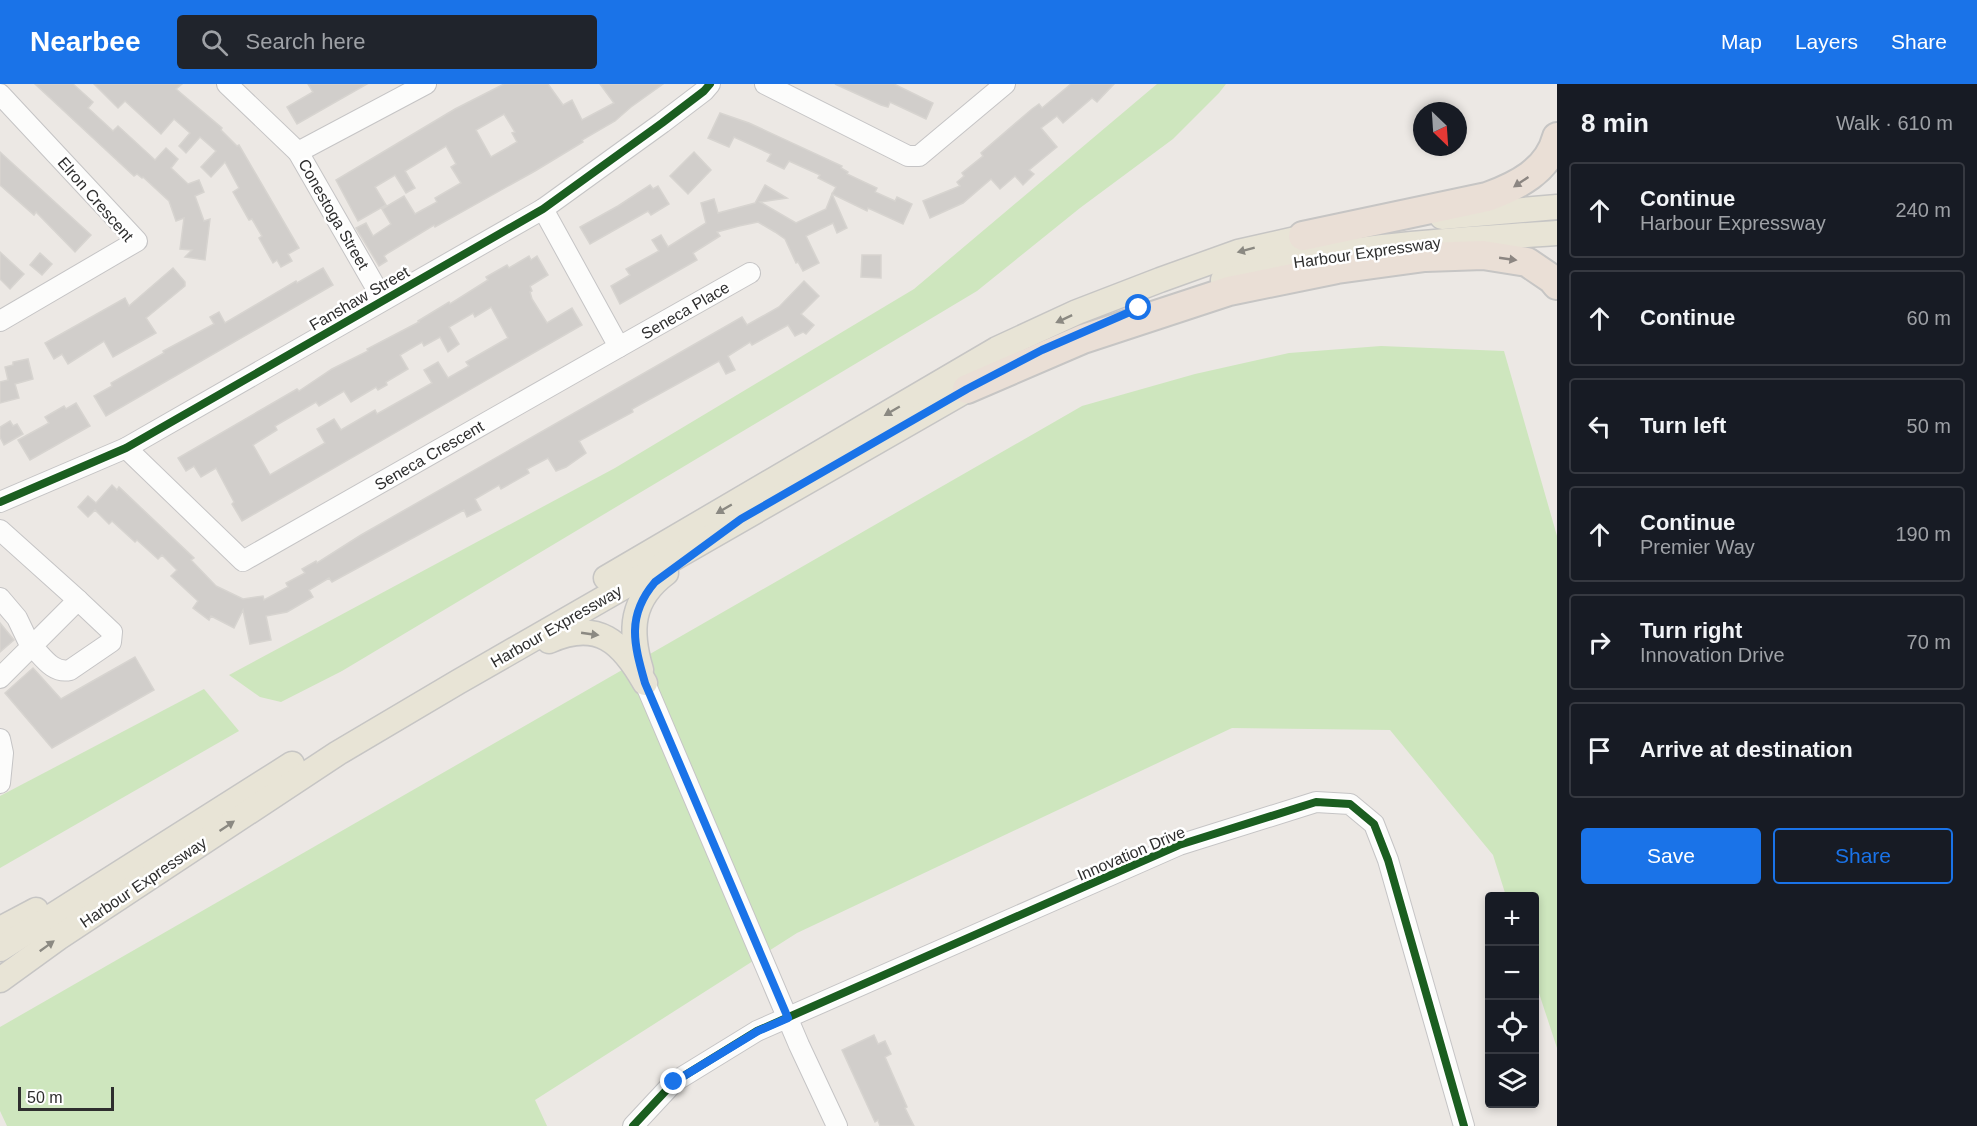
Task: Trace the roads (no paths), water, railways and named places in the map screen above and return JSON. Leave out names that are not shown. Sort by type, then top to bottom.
[{"type":"highway","points":[[1303,236],[1487,197],[1515,187],[1536,171],[1555,145],[1557,137]]},
{"type":"highway","points":[[967,389],[1083,339],[1229,291],[1337,269],[1425,257],[1483,255],[1527,262],[1557,285]]},
{"type":"main road","name":"Harbour Expressway","points":[[0,949],[219,809],[396,700],[997,349],[1077,312],[1238,252],[1303,236],[1391,222],[1557,207]]},
{"type":"main road","name":"Harbour Expressway","points":[[0,980],[58,938],[338,753],[967,389],[1042,350],[1139,308],[1232,277],[1309,257],[1438,242],[1557,233]]},
{"type":"main road","points":[[645,683],[635,648],[634,633],[637,611],[644,594],[655,582],[741,519]]},
{"type":"main road","points":[[458,682],[562,635],[577,632],[600,635],[615,642],[634,664],[645,683]]},
{"type":"main road","points":[[0,929],[169,842]]},
{"type":"street","name":"Conestoga Street","points":[[227,84],[298,152],[383,300]]},
{"type":"street","points":[[298,152],[426,84]]},
{"type":"street","name":"Fanshaw Street","points":[[0,502],[126,448],[543,209],[662,123],[710,84]]},
{"type":"street","points":[[765,84],[908,156],[919,156],[1005,84]]},
{"type":"street","name":"Elron Crescent","points":[[0,94],[137,241],[0,321]]},
{"type":"street","points":[[543,209],[619,347]]},
{"type":"street","name":"Seneca Place","points":[[619,347],[750,273]]},
{"type":"street","name":"Seneca Crescent","points":[[126,448],[243,561],[619,347]]},
{"type":"street","points":[[0,530],[112,632],[111,642],[70,670],[62,672],[56,670],[28,641],[17,618],[0,598]]},
{"type":"street","points":[[0,678],[78,600]]},
{"type":"street","points":[[645,683],[788,1018],[837,1126]]},
{"type":"street","points":[[0,739],[3,753],[0,783]]},
{"type":"street","name":"Innovation Drive","points":[[633,1126],[674,1082],[758,1031],[1179,845],[1316,802],[1350,804],[1374,824],[1388,860],[1464,1126]]}]
